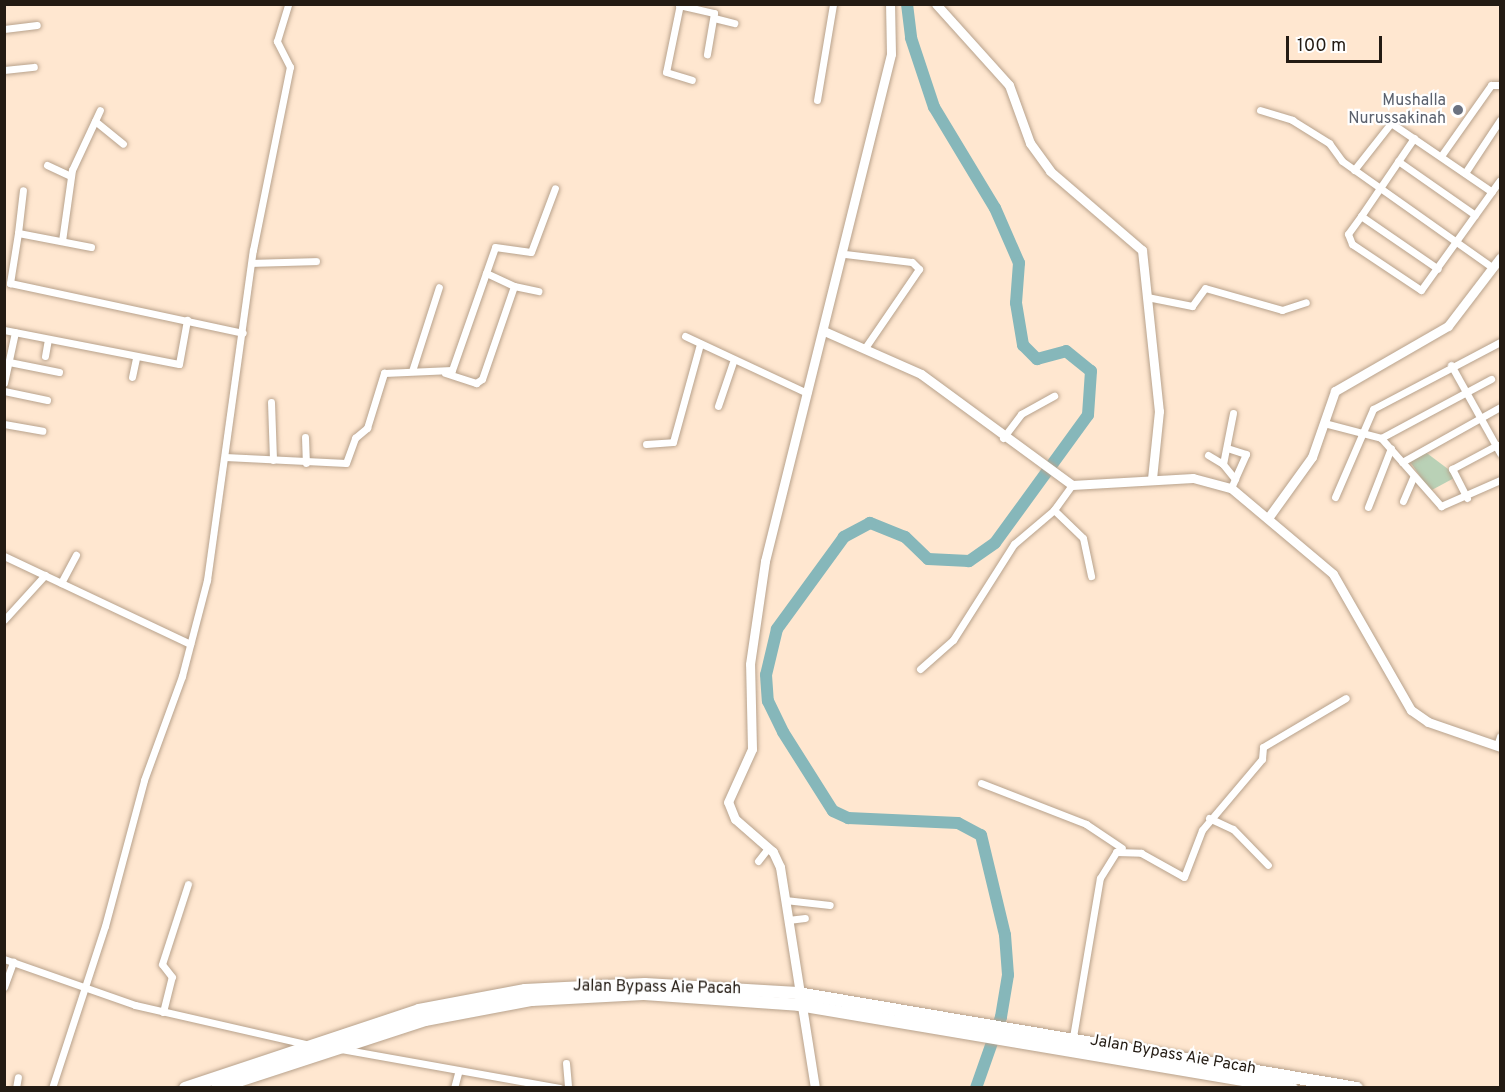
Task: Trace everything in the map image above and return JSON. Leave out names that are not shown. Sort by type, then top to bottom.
[{"type":"highway","name":"Jalan Bypass Aie Pacah","points":[[353,1035],[443,1005],[556,987],[664,985],[965,1018],[1357,1088]]},
{"type":"highway","name":"Jalan Bypass Aie Pacah","points":[[799,999],[964,1032],[1292,1088]]},
{"type":"highway","points":[[185,1088],[308,1045],[353,1035]]},
{"type":"highway","points":[[217,1088],[332,1047],[353,1035]]},
{"type":"street","points":[[52,1088],[190,644],[207,580],[252,263],[290,67],[276,37],[288,4]]},
{"type":"street","points":[[817,100],[833,4]]},
{"type":"street","points":[[815,1088],[799,999],[780,867],[768,848],[735,819],[728,802],[752,749],[754,623],[807,393],[845,254],[894,38],[890,4]]},
{"type":"street","points":[[936,4],[1009,85],[1030,143],[1050,171],[1136,242],[1146,261],[1147,297],[1159,411],[1152,479]]},
{"type":"street","points":[[692,80],[666,72],[680,5],[712,12],[714,18],[707,54]]},
{"type":"street","points":[[714,18],[734,23]]},
{"type":"street","points":[[4,29],[37,25]]},
{"type":"street","points":[[4,70],[34,67]]},
{"type":"street","points":[[1441,156],[1491,85],[1500,85]]},
{"type":"street","points":[[62,241],[70,176],[100,110]]},
{"type":"street","points":[[1260,110],[1297,122],[1354,170],[1493,268]]},
{"type":"street","points":[[1465,173],[1500,120]]},
{"type":"street","points":[[95,121],[123,144]]},
{"type":"street","points":[[1354,170],[1386,124],[1414,138],[1492,192]]},
{"type":"street","points":[[1414,138],[1361,216],[1349,240],[1419,290],[1438,269],[1500,180]]},
{"type":"street","points":[[1398,161],[1475,215]]},
{"type":"street","points":[[47,165],[70,176]]},
{"type":"street","points":[[445,373],[452,370],[495,247],[531,252],[555,188]]},
{"type":"street","points":[[23,190],[18,233],[7,282],[243,333]]},
{"type":"street","points":[[1361,216],[1438,269]]},
{"type":"street","points":[[18,233],[91,247]]},
{"type":"street","points":[[845,254],[912,262],[918,269],[865,348]]},
{"type":"street","points":[[1268,518],[1304,472],[1335,391],[1448,326],[1500,258]]},
{"type":"street","points":[[252,263],[316,261]]},
{"type":"street","points":[[486,273],[514,286],[538,291]]},
{"type":"street","points":[[225,457],[306,463],[346,463],[355,438],[367,428],[381,376],[412,371],[445,373],[481,381],[514,286]]},
{"type":"street","points":[[412,371],[439,287]]},
{"type":"street","points":[[1147,297],[1192,306],[1205,288],[1282,310],[1306,302]]},
{"type":"street","points":[[4,330],[136,358],[179,364],[187,320]]},
{"type":"street","points":[[824,331],[921,374],[1003,438],[1072,485],[1102,487],[1152,479],[1203,479],[1233,484]]},
{"type":"street","points":[[4,383],[15,332]]},
{"type":"street","points":[[685,336],[733,362],[807,393]]},
{"type":"street","points":[[45,356],[48,339]]},
{"type":"street","points":[[1335,497],[1363,431],[1377,406],[1500,342]]},
{"type":"street","points":[[645,444],[673,442],[700,344]]},
{"type":"street","points":[[132,378],[136,358]]},
{"type":"street","points":[[9,362],[59,372]]},
{"type":"street","points":[[718,406],[733,362]]},
{"type":"street","points":[[1452,365],[1500,453]]},
{"type":"street","points":[[1381,438],[1491,379]]},
{"type":"street","points":[[4,391],[47,399]]},
{"type":"street","points":[[1003,438],[1021,414],[1054,396]]},
{"type":"street","points":[[271,402],[273,460]]},
{"type":"street","points":[[1402,462],[1500,407]]},
{"type":"street","points":[[1223,464],[1233,413]]},
{"type":"street","points":[[1324,423],[1363,431],[1381,438],[1413,477],[1441,506],[1467,498],[1500,480]]},
{"type":"street","points":[[4,424],[42,431]]},
{"type":"street","points":[[304,437],[306,463]]},
{"type":"street","points":[[1467,498],[1452,469],[1497,445]]},
{"type":"street","points":[[1227,448],[1246,454],[1233,484]]},
{"type":"street","points":[[1368,507],[1391,448]]},
{"type":"street","points":[[1208,455],[1223,464],[1233,484],[1344,587],[1411,710],[1428,722],[1499,743]]},
{"type":"street","points":[[1403,501],[1413,477]]},
{"type":"street","points":[[920,669],[953,640],[1014,544],[1054,510],[1072,485]]},
{"type":"street","points":[[1054,510],[1083,538],[1091,576]]},
{"type":"street","points":[[61,583],[76,555]]},
{"type":"street","points":[[4,556],[190,644]]},
{"type":"street","points":[[4,620],[45,575]]},
{"type":"street","points":[[981,783],[1086,824],[1122,848],[1184,877],[1209,818],[1260,762],[1263,747],[1346,699]]},
{"type":"street","points":[[1209,818],[1233,829],[1269,865]]},
{"type":"street","points":[[758,861],[768,848]]},
{"type":"street","points":[[1073,1037],[1100,878],[1122,848]]},
{"type":"street","points":[[163,1012],[172,978],[162,964],[189,884]]},
{"type":"street","points":[[785,900],[830,905]]},
{"type":"street","points":[[788,920],[805,918]]},
{"type":"street","points":[[4,960],[84,984],[163,1012],[308,1045],[332,1047],[458,1074],[560,1088]]},
{"type":"street","points":[[4,987],[13,962]]},
{"type":"street","points":[[566,1063],[568,1088]]},
{"type":"street","points":[[454,1088],[458,1074]]},
{"type":"street","points":[[16,1088],[18,1077]]},
{"type":"green space","points":[[1424,451],[1456,477],[1430,491],[1409,460]]},
{"type":"waterway","points":[[907,4],[911,38],[934,107],[995,208],[1019,263],[1016,303],[1023,345],[1037,359],[1066,351],[1091,371],[1088,415],[995,543],[969,561],[928,559],[905,537],[870,523],[844,537],[777,629],[766,675],[768,701],[783,732],[833,811],[848,818],[958,823],[981,835],[1005,935],[1008,975],[1001,1017],[976,1088]]},
{"type":"place","name":"Mushalla Nurussakinah","points":[[1458,110]]}]
